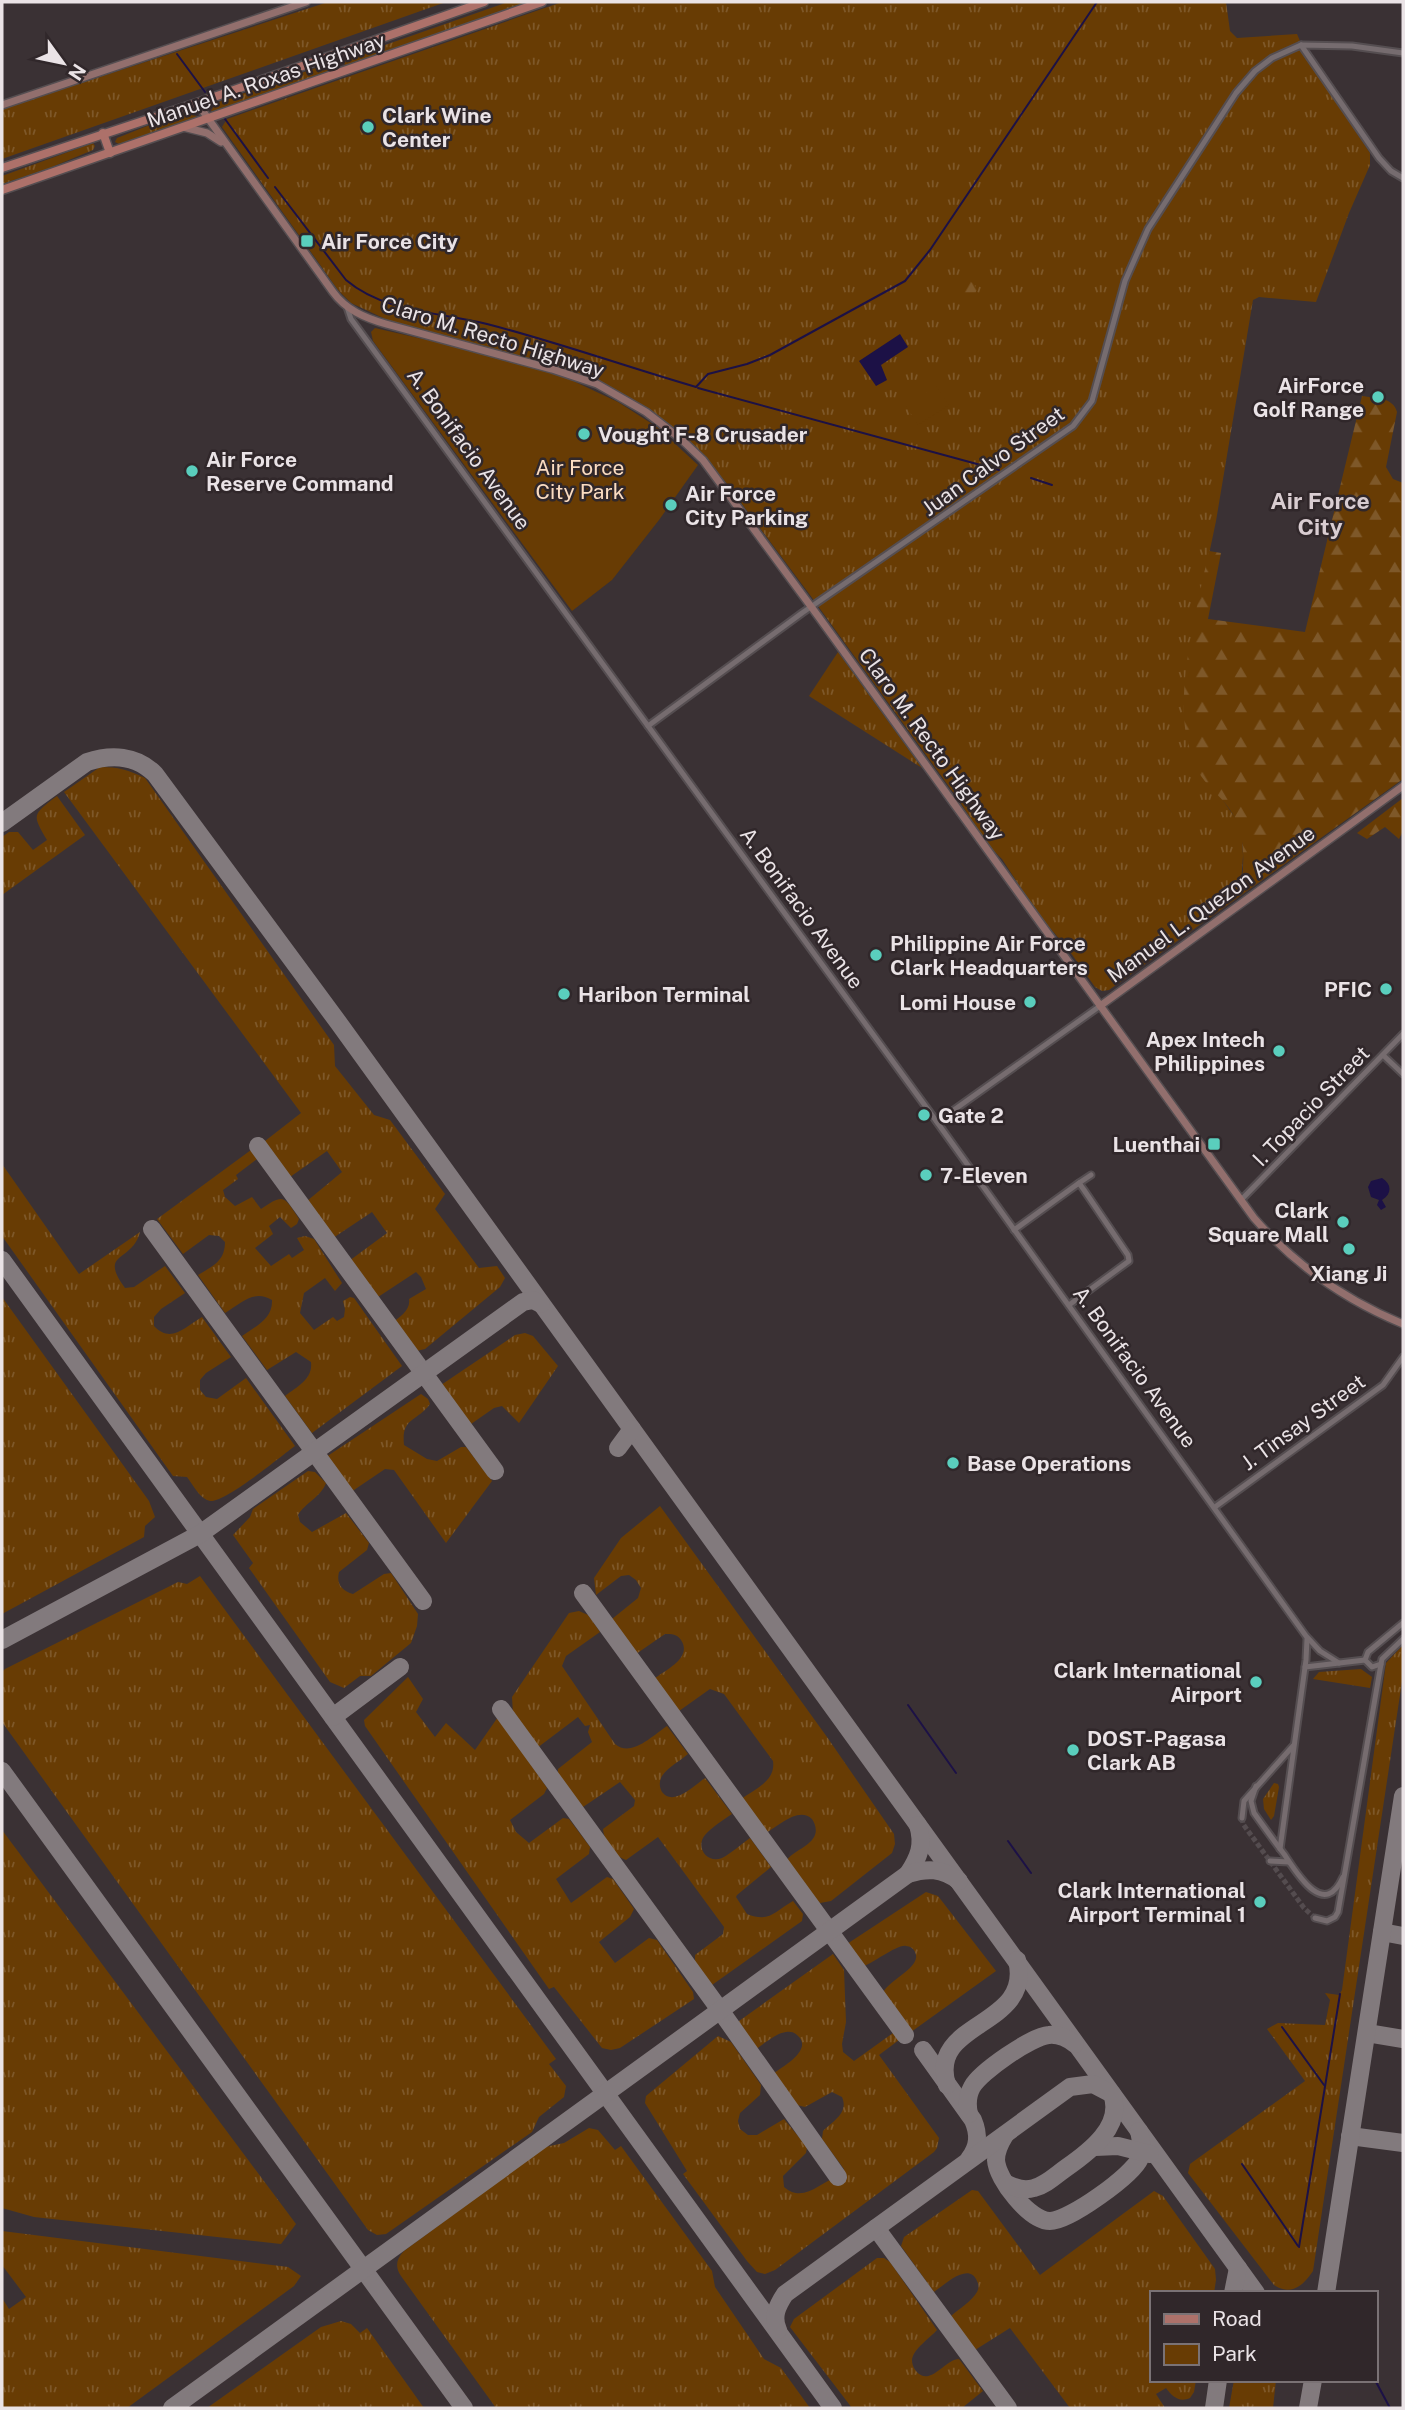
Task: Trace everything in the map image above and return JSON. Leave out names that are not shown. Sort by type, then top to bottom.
[{"type":"main road","points":[[2,105],[306,2]]},
{"type":"main road","name":"Manuel A. Roxas Highway","points":[[2,168],[484,2]]},
{"type":"main road","name":"Manuel A. Roxas Highway","points":[[2,190],[542,2]]},
{"type":"main road","points":[[335,55],[342,72]]},
{"type":"main road","name":"A. Bonifacio Avenue","points":[[197,103],[333,292],[347,307]]},
{"type":"main road","name":"A. Bonifacio Avenue","points":[[183,127],[207,133],[227,147]]},
{"type":"main road","points":[[103,133],[110,153]]},
{"type":"main road","name":"Claro M. Recto Highway","points":[[347,307],[362,316],[386,324],[568,373],[597,384],[635,405],[681,439],[703,460],[1241,1200],[1272,1238],[1309,1272],[1359,1303],[1403,1324]]},
{"type":"main road","name":"Manuel L. Quezon Avenue","points":[[1100,1006],[1403,786]]},
{"type":"street","name":"Juan Calvo Street","points":[[648,726],[811,607],[1073,426],[1093,401],[1125,281],[1160,208],[1236,93],[1272,58],[1301,45],[1352,46],[1403,53]]},
{"type":"street","points":[[1301,45],[1379,158],[1391,171],[1403,178]]},
{"type":"street","name":"A. Bonifacio Avenue","points":[[347,307],[351,319],[937,1122],[1306,1636],[1320,1651],[1339,1663]]},
{"type":"street","name":"Manuel L. Quezon Avenue","points":[[937,1122],[1100,1006]]},
{"type":"street","name":"I. Topacio Street","points":[[1241,1200],[1403,1034]]},
{"type":"street","points":[[1383,1055],[1403,1073]]},
{"type":"street","points":[[1014,1230],[1091,1175]]},
{"type":"street","points":[[1069,1305],[1129,1261],[1128,1255],[1079,1184]]},
{"type":"street","name":"J. Tinsay Street","points":[[1215,1507],[1383,1385],[1403,1357]]},
{"type":"street","points":[[1403,1623],[1366,1654],[1367,1665],[1372,1668],[1403,1639]]},
{"type":"street","points":[[1280,1849],[1305,1667],[1306,1636]]},
{"type":"street","points":[[1315,1918],[1327,1921],[1335,1917],[1346,1869],[1381,1661],[1378,1652],[1373,1650]]},
{"type":"street","points":[[1305,1667],[1365,1660]]},
{"type":"street","points":[[1242,1818],[1241,1808],[1244,1801],[1294,1745]]},
{"type":"street","points":[[1256,1786],[1252,1796],[1252,1808],[1310,1889],[1321,1894],[1332,1892],[1346,1869]]},
{"type":"street","points":[[1270,1861],[1289,1862]]},
{"type":"green space","points":[[328,2],[446,2],[2,159],[2,109]]},
{"type":"green space","points":[[508,2],[528,2],[347,66],[344,64],[348,58]]},
{"type":"green space","points":[[562,2],[1226,2],[1230,31],[1237,38],[1297,34],[1309,62],[1370,153],[1370,165],[1316,302],[1259,297],[1253,300],[1216,521],[1195,621],[1201,775],[1238,822],[1243,856],[1240,896],[1109,990],[1102,991],[1095,987],[1068,949],[1038,914],[1002,859],[988,845],[958,799],[810,595],[724,480],[692,444],[653,412],[606,384],[505,352],[394,323],[351,303],[338,290],[222,127],[227,119]]},
{"type":"green space","points":[[324,65],[329,68],[327,73],[211,111],[216,103]]},
{"type":"green space","points":[[180,113],[191,113],[197,117],[119,144],[115,142],[117,138]]},
{"type":"green space","points":[[93,143],[93,150],[2,184],[2,176]]},
{"type":"green space","points":[[962,277],[971,281],[977,290],[969,299],[957,289],[956,283]]},
{"type":"green space","name":"Air Force City Park","points":[[375,328],[497,356],[569,379],[618,402],[657,427],[698,465],[612,580],[572,611],[373,341],[371,332]]},
{"type":"green space","points":[[936,386],[949,405],[918,425],[906,406]]},
{"type":"green space","points":[[1362,396],[1388,401],[1397,412],[1386,467],[1393,479],[1403,483],[1403,779],[1240,896],[1243,864],[1242,842],[1237,822],[1229,808],[1199,773],[1185,726],[1185,676],[1209,551],[1221,553],[1208,619],[1305,632]]},
{"type":"green space","points":[[838,652],[922,768],[809,696]]},
{"type":"green space","points":[[100,767],[123,769],[145,778],[334,1045],[335,1066],[374,1115],[390,1120],[445,1194],[435,1209],[479,1268],[497,1266],[505,1278],[500,1287],[425,1349],[412,1352],[392,1323],[407,1310],[409,1299],[426,1289],[421,1277],[416,1272],[375,1299],[349,1261],[387,1233],[372,1212],[333,1238],[307,1201],[342,1172],[327,1151],[290,1177],[265,1141],[301,1113],[64,792]]},
{"type":"green space","points":[[57,796],[85,835],[2,895],[2,837],[9,832],[18,832],[33,850],[47,840],[37,815]]},
{"type":"green space","points":[[1403,798],[1403,831],[1399,839],[1385,827],[1367,839],[1357,833]]},
{"type":"green space","points":[[251,1150],[257,1159],[236,1175],[238,1179],[223,1190],[225,1197],[235,1206],[252,1197],[261,1209],[283,1199],[299,1219],[291,1228],[280,1217],[269,1226],[273,1234],[255,1248],[271,1266],[289,1254],[292,1258],[304,1250],[297,1238],[305,1236],[314,1239],[342,1283],[335,1291],[325,1278],[304,1293],[300,1313],[314,1330],[333,1317],[337,1321],[344,1317],[343,1301],[354,1298],[402,1366],[312,1433],[285,1396],[307,1378],[311,1362],[296,1352],[267,1370],[242,1336],[267,1317],[272,1300],[253,1297],[225,1313],[198,1275],[220,1258],[225,1242],[219,1236],[209,1235],[183,1254],[157,1219]]},
{"type":"green space","points":[[2,1164],[79,1274],[140,1232],[136,1242],[116,1262],[115,1268],[125,1288],[134,1287],[165,1266],[185,1293],[161,1309],[154,1317],[154,1326],[166,1334],[172,1334],[202,1317],[231,1357],[206,1373],[200,1380],[200,1390],[206,1397],[217,1399],[246,1378],[295,1446],[240,1487],[217,1500],[203,1498],[187,1477],[173,1476],[2,1236]]},
{"type":"green space","points":[[2,1297],[149,1501],[155,1517],[145,1526],[144,1537],[2,1614]]},
{"type":"green space","points":[[525,1333],[533,1336],[558,1366],[519,1423],[502,1406],[494,1408],[471,1424],[441,1385],[515,1335]]},
{"type":"green space","points":[[421,1394],[430,1404],[407,1424],[404,1445],[427,1459],[437,1461],[461,1447],[466,1447],[492,1481],[446,1543],[394,1470],[385,1469],[351,1492],[326,1457]]},
{"type":"green space","points":[[308,1471],[315,1472],[326,1483],[298,1515],[300,1522],[312,1532],[346,1513],[369,1543],[367,1550],[339,1572],[338,1580],[341,1586],[353,1594],[384,1574],[391,1573],[418,1614],[411,1643],[371,1676],[360,1676],[344,1688],[330,1682],[249,1568],[253,1563],[233,1535],[250,1517],[253,1509]]},
{"type":"green space","points":[[660,1506],[894,1834],[892,1853],[831,1901],[820,1903],[786,1861],[813,1839],[816,1829],[812,1819],[795,1816],[766,1833],[741,1799],[768,1779],[773,1761],[724,1694],[710,1689],[679,1711],[654,1679],[681,1658],[684,1646],[681,1640],[674,1635],[665,1634],[636,1654],[612,1619],[638,1598],[641,1588],[636,1580],[629,1575],[621,1576],[596,1595],[594,1578],[621,1538]]},
{"type":"green space","points":[[200,1576],[556,2059],[549,2064],[566,2086],[564,2097],[539,2117],[532,2132],[386,2234],[377,2235],[368,2230],[2,1722],[2,1672],[5,1669],[178,1582],[187,1584]]},
{"type":"green space","points":[[579,1611],[588,1615],[600,1632],[566,1656],[562,1666],[615,1744],[621,1748],[635,1747],[667,1726],[688,1754],[662,1776],[662,1792],[667,1796],[678,1796],[705,1778],[732,1814],[705,1835],[701,1844],[704,1853],[712,1859],[722,1858],[750,1838],[771,1867],[737,1895],[747,1914],[766,1917],[793,1901],[803,1914],[802,1921],[712,1985],[695,1963],[695,1955],[723,1934],[724,1927],[658,1837],[626,1860],[610,1848],[605,1838],[603,1829],[634,1806],[635,1800],[620,1782],[583,1807],[558,1776],[558,1769],[592,1742],[588,1732],[590,1725],[585,1726],[578,1717],[537,1748],[513,1713],[512,1697],[569,1613]]},
{"type":"green space","points":[[1403,1645],[1403,1675],[1313,2271],[1301,2285],[1286,2290],[1274,2285],[1188,2173],[1190,2164],[1305,2081],[1267,2029],[1278,2023],[1325,2025],[1330,2000],[1325,1993],[1339,1995],[1342,1990],[1386,1663]]},
{"type":"green space","points":[[1361,1669],[1372,1677],[1370,1688],[1313,1679],[1319,1672]]},
{"type":"green space","points":[[408,1677],[423,1699],[416,1712],[435,1737],[446,1723],[475,1750],[498,1717],[547,1788],[544,1794],[510,1820],[516,1832],[529,1843],[563,1818],[569,1819],[590,1847],[589,1854],[556,1879],[571,1903],[607,1877],[613,1879],[634,1909],[630,1917],[599,1942],[615,1963],[649,1938],[657,1940],[693,1992],[694,1999],[620,2048],[611,2050],[602,2048],[554,1987],[549,1989],[365,1726],[364,1720]]},
{"type":"green space","points":[[1274,1783],[1279,1787],[1271,1820],[1264,1809],[1263,1799]]},
{"type":"green space","points":[[2,1830],[296,2224],[281,2244],[34,2217],[2,2208]]},
{"type":"green space","points":[[926,1892],[938,1896],[996,1971],[911,2032],[883,1993],[914,1963],[914,1950],[902,1946],[861,1967],[847,1944]]},
{"type":"green space","points":[[833,1954],[844,1970],[846,2022],[843,2052],[854,2061],[893,2033],[899,2040],[879,2055],[939,2138],[937,2148],[775,2270],[765,2274],[757,2272],[747,2261],[683,2174],[687,2171],[645,2103],[646,2096],[718,2036],[731,2042],[761,2085],[760,2095],[740,2113],[740,2129],[748,2135],[757,2135],[784,2119],[807,2147],[806,2153],[783,2176],[784,2187],[791,2192],[805,2193],[838,2177],[844,2169],[822,2139],[823,2131],[842,2112],[842,2097],[832,2092],[805,2107],[797,2105],[774,2073],[796,2057],[802,2046],[801,2040],[795,2033],[786,2032],[774,2036],[756,2049],[740,2028],[739,2021]]},
{"type":"green space","points":[[589,2128],[598,2130],[615,2150],[621,2146],[712,2271],[715,2287],[764,2359],[781,2368],[810,2408],[496,2408],[401,2276],[398,2260],[404,2251],[545,2147],[564,2143]]},
{"type":"green space","points":[[972,2190],[978,2191],[1040,2275],[1154,2191],[1163,2196],[1215,2269],[1214,2291],[1150,2291],[1150,2382],[1196,2382],[1194,2392],[1190,2398],[1179,2399],[1166,2388],[1156,2394],[1165,2408],[1070,2408],[1010,2328],[975,2350],[951,2316],[977,2292],[978,2284],[973,2275],[968,2273],[956,2276],[934,2292],[901,2246],[904,2237]]},
{"type":"green space","points":[[2,2231],[288,2267],[301,2276],[294,2286],[127,2408],[2,2408],[2,2298],[9,2309],[26,2297],[2,2265]]},
{"type":"green space","points":[[877,2258],[890,2262],[937,2330],[913,2356],[912,2363],[916,2371],[921,2375],[932,2375],[959,2359],[983,2391],[962,2408],[852,2408],[790,2327],[794,2319]]},
{"type":"green space","points":[[341,2321],[351,2324],[360,2333],[367,2328],[424,2408],[207,2408],[321,2327]]},
{"type":"green space","points":[[1234,2382],[1276,2382],[1273,2408],[1229,2408]]},
{"type":"shaded area","points":[[900,334],[908,347],[881,365],[887,380],[876,386],[859,361]]},
{"type":"shaded area","points":[[1382,1178],[1388,1183],[1389,1189],[1388,1195],[1382,1200],[1386,1207],[1381,1210],[1377,1205],[1379,1200],[1371,1197],[1368,1187],[1371,1181]]},
{"type":"waterway","points":[[275,187],[346,280],[361,291],[395,305],[513,331],[696,387],[708,374],[770,355],[905,281],[930,250],[1097,2]]},
{"type":"waterway","points":[[177,54],[205,92]]},
{"type":"waterway","points":[[225,119],[268,178]]},
{"type":"waterway","points":[[698,388],[999,470]]},
{"type":"waterway","points":[[1031,478],[1052,485]]},
{"type":"waterway","points":[[908,1705],[956,1773]]},
{"type":"waterway","points":[[1008,1841],[1031,1873]]},
{"type":"waterway","points":[[1299,2247],[1340,1994]]},
{"type":"waterway","points":[[1282,2027],[1324,2085]]},
{"type":"waterway","points":[[1242,2164],[1298,2246]]},
{"type":"waterway","points":[[1376,2382],[1390,2408]]},
{"type":"taxiway","points":[[2,823],[87,762],[123,758],[140,763],[155,774],[338,1022],[1255,2291]]},
{"type":"taxiway","points":[[258,1146],[495,1471]]},
{"type":"taxiway","points":[[152,1229],[423,1601]]},
{"type":"taxiway","points":[[2,1260],[833,2408]]},
{"type":"taxiway","points":[[2,1640],[200,1534],[523,1302],[533,1300],[541,1304]]},
{"type":"taxiway","points":[[618,1448],[632,1429]]},
{"type":"taxiway","points":[[583,1593],[905,2035]]},
{"type":"taxiway","points":[[333,1717],[400,1667]]},
{"type":"taxiway","points":[[501,1709],[838,2177]]},
{"type":"taxiway","points":[[2,1771],[464,2408]]},
{"type":"taxiway","points":[[1326,2291],[1403,1796]]},
{"type":"taxiway","points":[[908,1874],[919,1851],[921,1839],[918,1825]]},
{"type":"taxiway","points":[[172,2408],[908,1874],[934,1870],[959,1881]]},
{"type":"taxiway","points":[[1382,1932],[1403,1936]]},
{"type":"taxiway","points":[[947,2085],[945,2064],[952,2048],[1010,1999],[1018,1982],[1017,1960]]},
{"type":"taxiway","points":[[1367,2033],[1403,2039]]},
{"type":"taxiway","points":[[969,2114],[968,2101],[972,2087],[1007,2056],[1031,2041],[1049,2035],[1063,2037],[1075,2044]]},
{"type":"taxiway","points":[[923,2050],[973,2120],[977,2140],[969,2159]]},
{"type":"taxiway","points":[[778,2330],[776,2312],[785,2294],[1070,2087],[1093,2084],[1112,2094],[1114,2106],[1109,2127],[1085,2154],[1038,2187],[1023,2189],[1007,2184]]},
{"type":"taxiway","points":[[1005,2135],[996,2157],[1002,2178],[1024,2207],[1050,2221],[1085,2206],[1135,2166],[1142,2148],[1139,2131]]},
{"type":"taxiway","points":[[1350,2136],[1403,2143]]},
{"type":"taxiway","points":[[1095,2147],[1118,2146],[1150,2154]]},
{"type":"taxiway","points":[[876,2228],[1008,2408]]},
{"type":"taxiway","points":[[1233,2291],[1238,2268]]},
{"type":"taxiway","points":[[1214,2408],[1218,2382]]},
{"type":"taxiway","points":[[1308,2408],[1313,2382]]},
{"type":"tunnel","points":[[1242,1818],[1243,1824],[1304,1908],[1315,1918]]},
{"type":"place","name":"Clark Wine Center","points":[[368,127]]},
{"type":"place","name":"Air Force City","points":[[307,241]]},
{"type":"place","name":"AirForce Golf Range","points":[[1378,397]]},
{"type":"place","name":"Vought F-8 Crusader","points":[[584,434]]},
{"type":"place","name":"Air Force Reserve Command","points":[[192,471]]},
{"type":"place","name":"Air Force City Parking","points":[[671,505]]},
{"type":"place","name":"Philippine Air Force Clark Headquarters","points":[[876,955]]},
{"type":"place","name":"PFIC","points":[[1386,989]]},
{"type":"place","name":"Haribon Terminal","points":[[564,994]]},
{"type":"place","name":"Lomi House","points":[[1030,1002]]},
{"type":"place","name":"Apex Intech Philippines","points":[[1279,1051]]},
{"type":"place","name":"Gate 2","points":[[924,1115]]},
{"type":"place","name":"Luenthai","points":[[1214,1144]]},
{"type":"place","name":"7-Eleven","points":[[926,1175]]},
{"type":"place","name":"Clark Square Mall","points":[[1343,1222]]},
{"type":"place","name":"Xiang Ji","points":[[1349,1249]]},
{"type":"place","name":"Base Operations","points":[[953,1463]]},
{"type":"place","name":"Clark International Airport","points":[[1256,1682]]},
{"type":"place","name":"DOST-Pagasa Clark AB","points":[[1073,1750]]},
{"type":"place","name":"Clark International Airport Terminal 1","points":[[1260,1902]]},
{"type":"district","name":"Air Force City","points":[[1320,513]]}]
